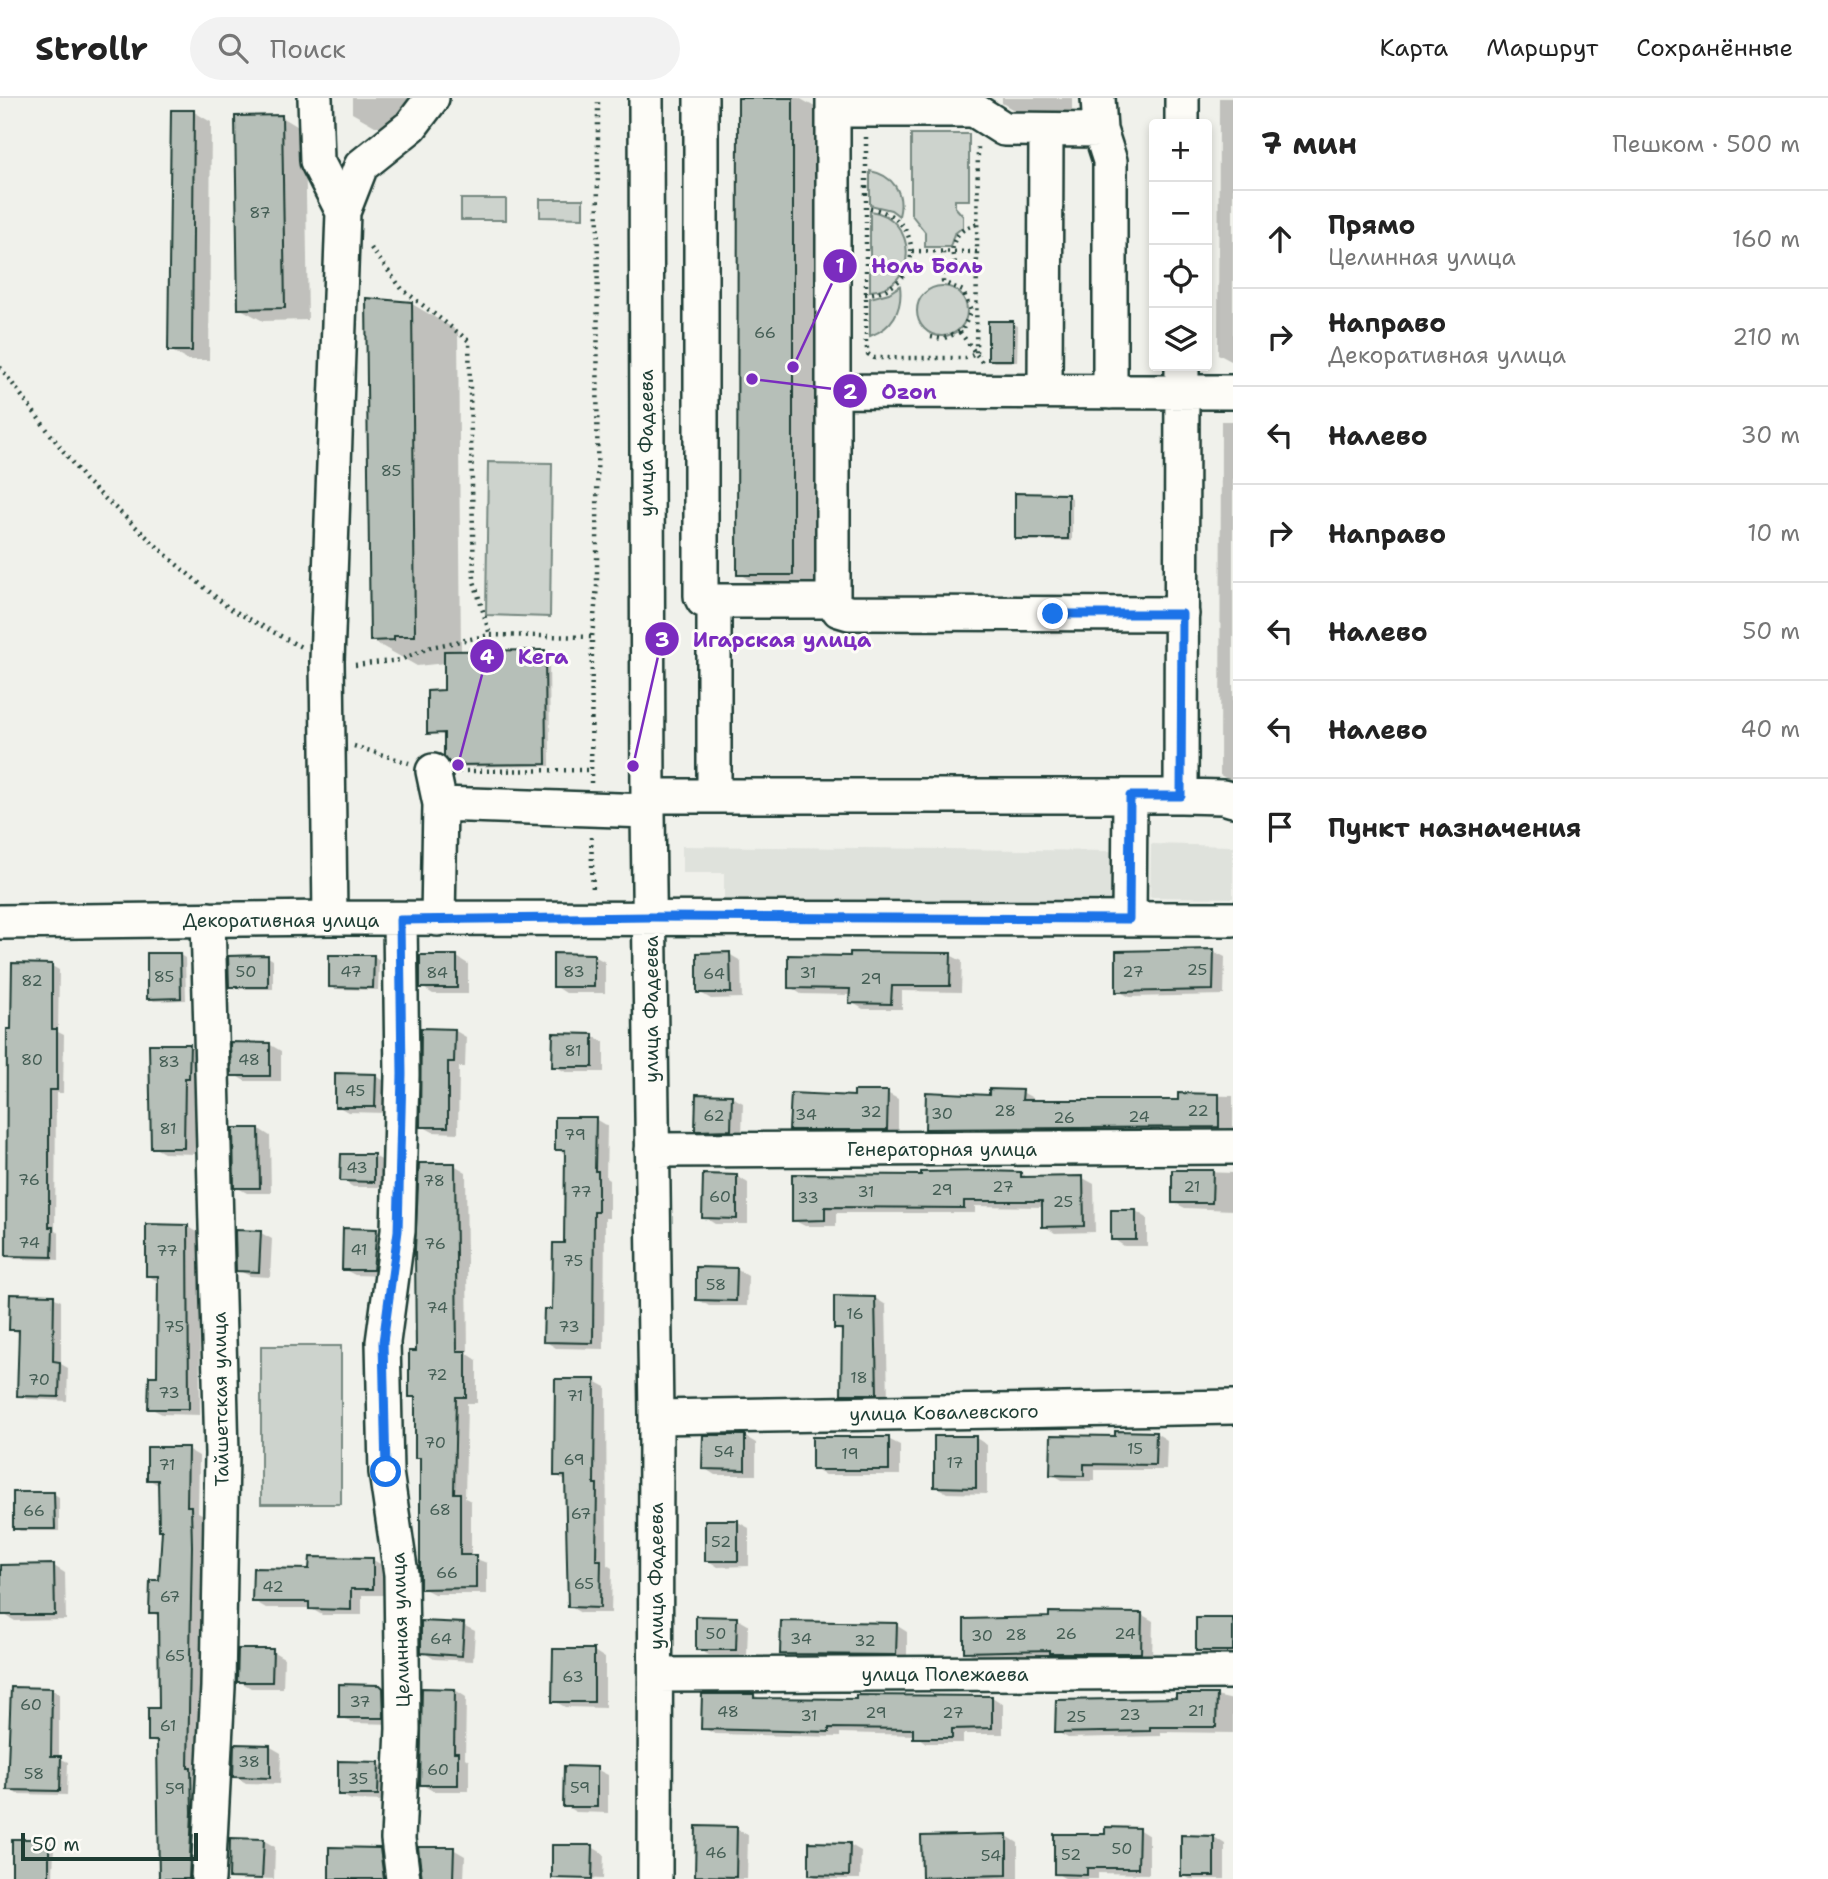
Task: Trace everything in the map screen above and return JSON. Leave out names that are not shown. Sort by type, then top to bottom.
[{"type":"street","points":[[316,98],[317,161],[343,212]]},
{"type":"street","points":[[330,918],[327,661],[343,212],[361,166],[411,126],[432,98]]},
{"type":"street","name":"улица Фадеева","points":[[646,98],[648,803],[656,1417],[655,1879]]},
{"type":"street","points":[[701,98],[702,600],[832,601]]},
{"type":"street","points":[[1182,98],[1182,119]]},
{"type":"street","points":[[1110,392],[1110,162],[1099,114],[1046,130],[1004,129],[974,110],[833,104],[832,601],[839,610],[849,613],[1182,614]]},
{"type":"street","points":[[1045,391],[1046,130]]},
{"type":"street","points":[[833,391],[1110,392],[1182,379],[1233,392]]},
{"type":"street","points":[[1181,796],[1182,379]]},
{"type":"street","points":[[714,601],[714,796]]},
{"type":"street","points":[[433,771],[440,804],[438,919]]},
{"type":"street","points":[[440,804],[590,808],[714,796],[1181,796],[1223,797],[1233,800]]},
{"type":"street","points":[[1129,919],[1130,796]]},
{"type":"street","name":"Декоративная улица","points":[[0,922],[650,917],[1233,919]]},
{"type":"street","name":"Тайшетская улица","points":[[208,919],[222,1454],[218,1687],[208,1879]]},
{"type":"street","name":"Целинная улица","points":[[400,920],[402,1074],[398,1231],[383,1342],[386,1472],[401,1574],[403,1729],[398,1839],[403,1879]]},
{"type":"street","name":"Генераторная улица","points":[[652,1150],[1233,1147]]},
{"type":"street","name":"улица Ковалевского","points":[[656,1417],[1233,1407]]},
{"type":"street","name":"улица Полежаева","points":[[656,1675],[1233,1672]]},
{"type":"path","points":[[598,98],[597,586],[592,637],[590,808],[593,900],[605,918]]},
{"type":"path","points":[[866,126],[866,343],[869,354],[874,358],[966,358],[976,354]]},
{"type":"path","points":[[976,354],[977,136]]},
{"type":"path","points":[[866,208],[889,213],[899,220],[911,240],[912,251],[910,263],[898,284],[887,290],[866,294]]},
{"type":"path","points":[[978,224],[962,229],[956,235],[951,252],[957,267],[978,277]]},
{"type":"path","points":[[368,245],[402,289],[469,341],[474,581],[490,635]]},
{"type":"path","points":[[912,251],[978,252]]},
{"type":"path","points":[[930,337],[942,339],[960,332],[968,322],[969,300],[953,284],[943,282],[943,252]]},
{"type":"path","points":[[960,332],[982,362],[982,391]]},
{"type":"path","points":[[0,367],[85,480],[175,563],[229,608],[327,661],[364,666],[400,660],[431,647],[490,635],[592,637]]},
{"type":"shaded area","points":[[911,134],[969,134],[969,200],[955,200],[955,207],[963,216],[963,227],[954,234],[950,247],[925,247],[925,232],[911,214]]},
{"type":"shaded area","points":[[870,171],[885,176],[895,186],[900,200],[899,216],[891,210],[870,205]]},
{"type":"shaded area","points":[[461,199],[506,199],[506,220],[461,220]]},
{"type":"shaded area","points":[[540,199],[583,199],[583,218],[540,217]]},
{"type":"shaded area","points":[[870,211],[886,216],[897,226],[904,238],[907,252],[905,266],[898,278],[886,287],[870,291]]},
{"type":"shaded area","points":[[900,286],[900,303],[894,317],[878,333],[870,336],[870,298],[889,293]]},
{"type":"shaded area","points":[[942,286],[959,294],[967,311],[959,328],[942,336],[925,328],[917,311],[925,294]]},
{"type":"shaded area","points":[[488,462],[552,463],[550,617],[486,615]]},
{"type":"shaded area","points":[[1151,844],[1233,846],[1233,898],[1150,897]]},
{"type":"shaded area","points":[[682,846],[1113,851],[1112,910],[724,906],[724,873],[682,873]]},
{"type":"shaded area","points":[[261,1346],[341,1346],[341,1504],[261,1504]]},
{"type":"building","points":[[738,98],[793,98],[793,575],[737,575]]},
{"type":"building","points":[[171,110],[194,110],[192,351],[168,351]]},
{"type":"building","points":[[282,115],[285,308],[238,309],[235,116]]},
{"type":"building","points":[[366,298],[412,302],[415,636],[394,636],[394,640],[370,641]]},
{"type":"building","points":[[988,321],[1013,321],[1013,360],[988,360]]},
{"type":"building","points":[[1015,493],[1068,494],[1068,539],[1015,539]]},
{"type":"building","points":[[545,650],[546,764],[451,765],[444,756],[444,733],[427,734],[427,691],[444,690],[444,651]]},
{"type":"building","points":[[1214,949],[1213,990],[1116,992],[1116,951]]},
{"type":"building","points":[[730,952],[731,993],[697,993],[697,953]]},
{"type":"building","points":[[850,952],[951,953],[950,986],[892,986],[891,1004],[849,1003],[850,989],[788,988],[788,955],[850,956]]},
{"type":"building","points":[[147,953],[180,953],[181,998],[147,999]]},
{"type":"building","points":[[553,953],[594,954],[594,987],[553,987]]},
{"type":"building","points":[[268,955],[268,987],[229,987],[228,956]]},
{"type":"building","points":[[329,955],[374,955],[373,988],[329,987]]},
{"type":"building","points":[[420,955],[457,955],[457,988],[420,988]]},
{"type":"building","points":[[12,963],[52,964],[52,1029],[57,1029],[57,1090],[49,1090],[49,1227],[53,1227],[52,1257],[6,1256],[7,1029],[11,1029]]},
{"type":"building","points":[[421,1028],[455,1029],[454,1062],[448,1062],[448,1127],[420,1127]]},
{"type":"building","points":[[553,1033],[593,1034],[593,1067],[552,1067]]},
{"type":"building","points":[[230,1042],[270,1043],[270,1076],[231,1076]]},
{"type":"building","points":[[149,1044],[190,1044],[189,1078],[185,1078],[184,1148],[151,1148]]},
{"type":"building","points":[[335,1073],[376,1074],[375,1107],[335,1107]]},
{"type":"building","points":[[989,1089],[1023,1090],[1022,1100],[1178,1100],[1178,1093],[1219,1094],[1219,1127],[925,1129],[926,1092],[989,1095]]},
{"type":"building","points":[[854,1091],[888,1091],[887,1130],[789,1130],[791,1093],[854,1096]]},
{"type":"building","points":[[696,1094],[732,1095],[731,1130],[695,1131]]},
{"type":"building","points":[[555,1117],[596,1117],[595,1171],[598,1171],[598,1212],[594,1212],[593,1343],[543,1342],[544,1309],[552,1309],[553,1243],[564,1243],[565,1150],[555,1150]]},
{"type":"building","points":[[233,1128],[259,1128],[260,1188],[234,1188]]},
{"type":"building","points":[[341,1154],[374,1154],[374,1182],[340,1181]]},
{"type":"building","points":[[419,1163],[455,1163],[457,1351],[466,1351],[466,1397],[456,1397],[454,1493],[460,1493],[460,1555],[476,1555],[476,1588],[420,1589],[420,1458],[415,1458],[415,1397],[409,1397],[409,1351],[416,1351],[415,1249]]},
{"type":"building","points":[[1172,1170],[1213,1170],[1212,1203],[1172,1203]]},
{"type":"building","points":[[921,1172],[1021,1172],[1021,1177],[1083,1176],[1084,1226],[1042,1227],[1042,1201],[964,1201],[964,1208],[825,1207],[825,1220],[792,1221],[792,1174],[921,1175]]},
{"type":"building","points":[[703,1174],[737,1175],[737,1219],[702,1218]]},
{"type":"building","points":[[1111,1210],[1136,1210],[1136,1240],[1111,1240]]},
{"type":"building","points":[[146,1224],[188,1225],[189,1409],[148,1409],[149,1376],[157,1376],[158,1276],[146,1276]]},
{"type":"building","points":[[343,1228],[377,1229],[373,1270],[342,1270]]},
{"type":"building","points":[[235,1230],[261,1231],[259,1272],[236,1271]]},
{"type":"building","points":[[696,1267],[737,1268],[736,1301],[696,1300]]},
{"type":"building","points":[[10,1294],[54,1295],[53,1361],[60,1362],[59,1397],[17,1396],[19,1330],[9,1330]]},
{"type":"building","points":[[834,1296],[875,1297],[877,1394],[841,1394],[842,1329],[834,1329]]},
{"type":"building","points":[[555,1379],[595,1379],[594,1484],[597,1484],[596,1560],[601,1560],[600,1608],[568,1607],[565,1476],[554,1476]]},
{"type":"building","points":[[1115,1431],[1156,1432],[1155,1465],[1084,1464],[1084,1476],[1050,1475],[1051,1435],[1115,1436]]},
{"type":"building","points":[[703,1435],[745,1435],[745,1470],[702,1469]]},
{"type":"building","points":[[934,1436],[976,1436],[976,1488],[934,1487]]},
{"type":"building","points":[[812,1437],[889,1437],[889,1470],[812,1470]]},
{"type":"building","points":[[147,1447],[188,1447],[187,1506],[191,1506],[192,1546],[188,1768],[191,1768],[192,1812],[189,1879],[159,1879],[157,1741],[148,1741],[148,1708],[159,1708],[158,1613],[149,1613],[150,1580],[159,1580],[162,1530],[159,1530],[158,1480],[147,1480]]},
{"type":"building","points":[[13,1492],[54,1492],[55,1529],[13,1529]]},
{"type":"building","points":[[705,1520],[738,1520],[738,1561],[705,1561]]},
{"type":"building","points":[[310,1557],[373,1558],[373,1589],[351,1589],[351,1610],[309,1609],[309,1602],[252,1602],[253,1568],[309,1569]]},
{"type":"building","points":[[54,1564],[55,1615],[1,1615],[1,1565]]},
{"type":"building","points":[[1049,1612],[1142,1613],[1141,1653],[1049,1653],[1049,1650],[964,1652],[964,1619],[1049,1617]]},
{"type":"building","points":[[696,1616],[737,1617],[736,1650],[696,1650]]},
{"type":"building","points":[[1196,1618],[1233,1618],[1233,1651],[1196,1651]]},
{"type":"building","points":[[421,1621],[464,1623],[462,1656],[421,1653]]},
{"type":"building","points":[[781,1621],[897,1623],[896,1655],[780,1654]]},
{"type":"building","points":[[238,1649],[273,1649],[272,1682],[237,1682]]},
{"type":"building","points":[[553,1649],[594,1649],[594,1702],[552,1702]]},
{"type":"building","points":[[339,1684],[380,1685],[383,1688],[384,1718],[339,1718]]},
{"type":"building","points":[[11,1687],[52,1688],[51,1756],[61,1756],[60,1791],[7,1790]]},
{"type":"building","points":[[422,1688],[455,1689],[454,1752],[458,1752],[458,1785],[420,1785]]},
{"type":"building","points":[[702,1694],[754,1694],[754,1698],[856,1699],[856,1695],[992,1696],[992,1728],[952,1729],[952,1738],[913,1738],[913,1729],[829,1728],[829,1732],[701,1729]]},
{"type":"building","points":[[1176,1694],[1217,1694],[1216,1727],[1150,1727],[1150,1731],[1055,1733],[1056,1700],[1176,1698]]},
{"type":"building","points":[[234,1744],[270,1745],[270,1778],[233,1777]]},
{"type":"building","points":[[338,1761],[379,1762],[378,1795],[338,1795]]},
{"type":"building","points":[[564,1766],[597,1767],[597,1807],[563,1807]]},
{"type":"building","points":[[696,1826],[737,1827],[736,1877],[695,1876]]},
{"type":"building","points":[[1105,1827],[1139,1828],[1138,1868],[1087,1868],[1087,1875],[1054,1874],[1054,1834],[1105,1834]]},
{"type":"building","points":[[1007,1834],[1007,1875],[922,1877],[921,1836]]},
{"type":"building","points":[[1181,1835],[1214,1836],[1214,1876],[1181,1876]]},
{"type":"building","points":[[230,1838],[264,1839],[262,1879],[229,1878]]},
{"type":"building","points":[[12,1839],[49,1839],[49,1879],[12,1879]]},
{"type":"building","points":[[809,1842],[850,1843],[849,1876],[809,1875]]},
{"type":"building","points":[[552,1845],[593,1845],[592,1879],[552,1878]]},
{"type":"building","points":[[329,1847],[380,1848],[384,1879],[329,1879]]},
{"type":"building","points":[[418,1847],[454,1847],[453,1879],[422,1879]]},
{"type":"place","name":"Ноль Боль","points":[[793,367]]},
{"type":"place","name":"Ozon","points":[[752,379]]},
{"type":"place","name":"Кега","points":[[458,765]]},
{"type":"place","name":"Игарская улица","points":[[633,766]]},
{"type":"route","points":[[386,1472],[383,1342],[398,1231],[402,1074],[400,920],[650,917],[1129,919],[1130,796],[1181,796],[1182,614],[1053,614]]}]
